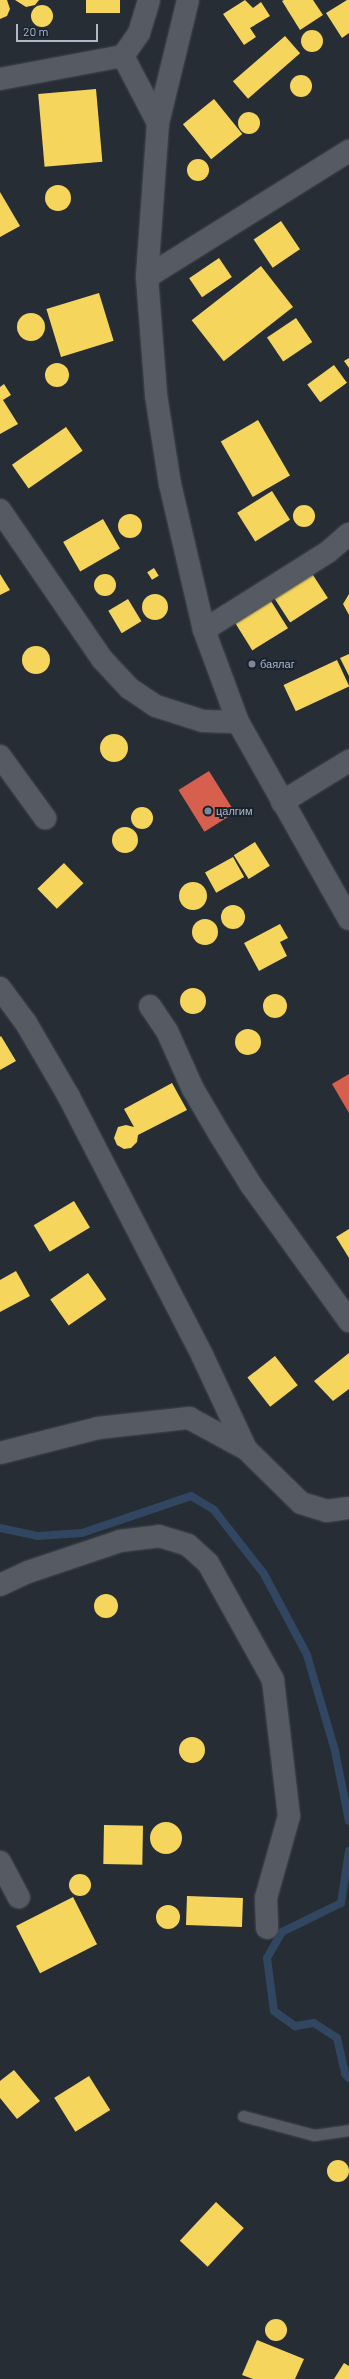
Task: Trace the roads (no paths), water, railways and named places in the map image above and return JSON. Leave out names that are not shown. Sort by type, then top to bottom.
[{"type":"street","points":[[0,79],[123,56],[139,33],[149,0]]},
{"type":"street","points":[[188,0],[158,123],[147,277],[156,395],[170,484],[204,630],[238,722],[349,918]]},
{"type":"street","points":[[123,56],[158,123]]},
{"type":"street","points":[[147,277],[349,151]]},
{"type":"street","points":[[0,510],[102,659],[129,688],[156,706],[203,721],[238,722]]},
{"type":"street","points":[[204,630],[328,552],[349,534]]},
{"type":"street","points":[[0,756],[45,818]]},
{"type":"street","points":[[282,802],[349,761]]},
{"type":"street","points":[[0,988],[26,1023],[69,1097],[202,1355],[246,1449]]},
{"type":"street","points":[[150,1006],[167,1031],[193,1089],[251,1185],[349,1321]]},
{"type":"street","points":[[0,1454],[98,1428],[189,1418],[246,1449],[301,1503],[327,1511],[349,1508]]},
{"type":"street","points":[[0,1585],[28,1572],[120,1541],[159,1536],[188,1545],[208,1563],[273,1680],[289,1816],[266,1898],[267,1928]]},
{"type":"street","points":[[0,1862],[19,1897]]},
{"type":"lane","points":[[243,2116],[314,2136],[349,2130]]},
{"type":"waterway","points":[[0,1528],[37,1536],[82,1533],[191,1496],[214,1510],[264,1574],[307,1655],[335,1751],[349,1821]]},
{"type":"waterway","points":[[349,1851],[341,1903],[282,1932],[267,1958],[274,2011],[295,2026],[314,2023],[337,2038],[345,2074],[349,2078]]},
{"type":"place","name":"баялаг","points":[[252,664]]},
{"type":"place","name":"цалгим","points":[[208,811]]}]
